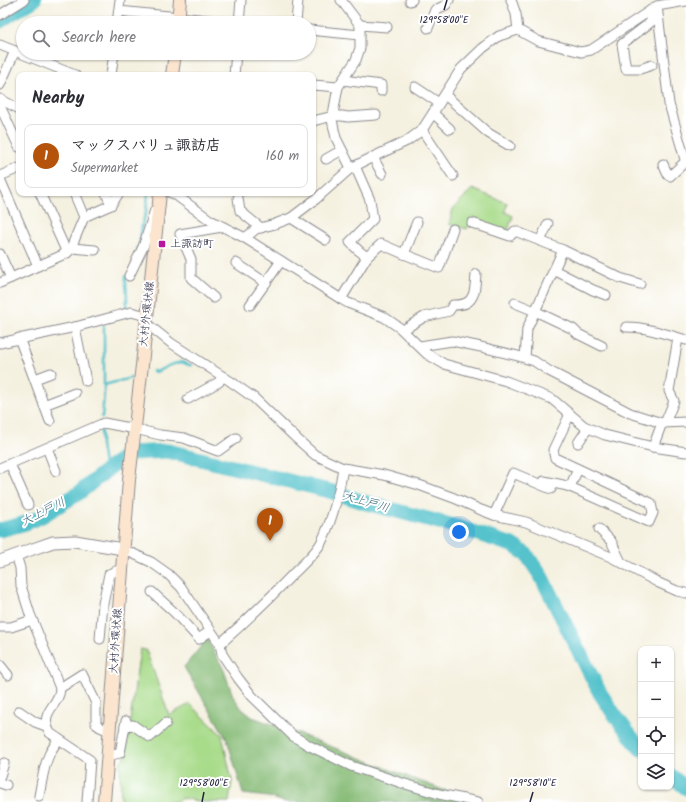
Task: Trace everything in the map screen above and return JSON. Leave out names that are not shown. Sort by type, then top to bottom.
[{"type":"main road","points":[[178,16],[180,0]]},
{"type":"main road","points":[[172,72],[174,60]]},
{"type":"main road","name":"大村外環状線","points":[[104,802],[129,480],[160,196]]},
{"type":"street","points":[[2,10],[24,0]]},
{"type":"street","points":[[118,16],[120,0]]},
{"type":"street","points":[[240,16],[241,0]]},
{"type":"street","points":[[297,16],[298,0]]},
{"type":"street","points":[[428,28],[435,10],[446,5],[449,0]]},
{"type":"street","points":[[511,0],[516,14],[518,30]]},
{"type":"street","points":[[342,1],[360,25],[360,48],[356,60],[341,84],[332,120],[336,138],[370,200],[373,219],[350,242],[367,257]]},
{"type":"street","points":[[245,238],[256,229],[292,218],[316,200],[353,167],[373,156],[407,141],[422,130],[461,69],[483,48],[499,36],[518,30],[538,41],[581,52],[591,50],[654,8],[686,1]]},
{"type":"street","points":[[652,65],[640,69],[626,69],[622,44],[651,22],[654,8]]},
{"type":"street","points":[[654,8],[669,104],[686,163],[670,176],[668,175],[663,164]]},
{"type":"street","points":[[119,11],[152,16]]},
{"type":"street","points":[[360,25],[386,28]]},
{"type":"street","points":[[316,31],[360,35]]},
{"type":"street","points":[[0,45],[15,51],[0,85]]},
{"type":"street","points":[[38,60],[68,72]]},
{"type":"street","points":[[111,72],[113,60]]},
{"type":"street","points":[[234,72],[235,60]]},
{"type":"street","points":[[316,85],[381,85],[381,91]]},
{"type":"street","points":[[415,87],[439,103]]},
{"type":"street","points":[[445,95],[488,133],[510,146]]},
{"type":"street","points":[[0,99],[16,107]]},
{"type":"street","points":[[0,106],[16,141]]},
{"type":"street","points":[[433,113],[450,129]]},
{"type":"street","points":[[316,120],[333,116],[348,118],[376,115]]},
{"type":"street","points":[[422,130],[453,176]]},
{"type":"street","points":[[326,159],[342,150]]},
{"type":"street","points":[[373,156],[382,174]]},
{"type":"street","points":[[16,169],[0,177],[38,266]]},
{"type":"street","points":[[42,196],[70,251]]},
{"type":"street","points":[[75,196],[84,217]]},
{"type":"street","points":[[107,196],[111,205]]},
{"type":"street","points":[[70,251],[84,217],[111,205],[118,196]]},
{"type":"street","points":[[129,276],[143,248],[159,196]]},
{"type":"street","points":[[177,196],[210,220],[245,238],[341,299],[384,317],[403,330],[427,354],[444,364],[506,381],[552,399],[584,426],[605,435],[653,447],[686,452]]},
{"type":"street","points":[[238,198],[240,211],[261,228]]},
{"type":"street","points":[[292,218],[326,240]]},
{"type":"street","points":[[404,254],[417,222]]},
{"type":"street","points":[[472,223],[510,236],[515,231],[563,250],[620,278],[640,284]]},
{"type":"street","points":[[540,241],[548,224]]},
{"type":"street","points":[[214,298],[191,278],[191,259],[180,234],[222,226]]},
{"type":"street","points":[[341,299],[367,257],[381,244],[439,268],[453,229]]},
{"type":"street","points":[[0,283],[70,251],[95,250]]},
{"type":"street","points":[[525,358],[527,329],[563,250]]},
{"type":"street","points":[[0,254],[11,278]]},
{"type":"street","points":[[250,305],[281,261]]},
{"type":"street","points":[[236,263],[251,278],[266,283]]},
{"type":"street","points":[[554,270],[606,295]]},
{"type":"street","points":[[403,330],[424,317],[449,311],[453,305],[465,304],[473,296],[476,274]]},
{"type":"street","points":[[515,304],[535,311],[573,329],[578,334],[602,346]]},
{"type":"street","points":[[0,342],[75,327],[131,312],[146,320],[171,343],[254,398],[314,455],[343,468],[384,475],[419,485],[494,515],[526,522],[611,556],[659,583],[677,591],[686,593]]},
{"type":"street","points":[[75,327],[86,381]]},
{"type":"street","points":[[626,327],[663,333],[682,339],[669,391],[674,401],[653,447]]},
{"type":"street","points":[[19,338],[50,421]]},
{"type":"street","points":[[420,346],[452,341],[481,346],[525,358],[534,361],[549,371],[630,413],[663,423],[686,422]]},
{"type":"street","points":[[35,379],[51,373]]},
{"type":"street","points":[[188,400],[219,382],[222,376]]},
{"type":"street","points":[[44,405],[75,392]]},
{"type":"street","points":[[533,492],[539,484],[544,481],[563,485],[649,522],[653,513],[652,503],[555,458],[553,450],[570,414]]},
{"type":"street","points":[[0,468],[104,423],[135,432],[184,438],[218,450],[236,438]]},
{"type":"street","points":[[578,443],[588,428]]},
{"type":"street","points":[[47,448],[56,471]]},
{"type":"street","points":[[10,464],[28,505]]},
{"type":"street","points":[[220,644],[307,560],[322,542],[332,517],[343,468]]},
{"type":"street","points":[[570,487],[578,469]]},
{"type":"street","points":[[494,515],[513,473],[551,489]]},
{"type":"street","points":[[600,529],[611,541],[621,562]]},
{"type":"street","points":[[0,561],[53,542],[75,541],[123,549],[151,562],[168,574],[181,587],[220,644],[222,654],[238,678],[252,696],[293,736],[351,766],[439,794],[478,802]]},
{"type":"street","points":[[16,555],[20,568],[21,586],[32,620],[60,688],[60,694],[47,717],[46,726],[50,733],[90,760],[87,802]]},
{"type":"street","points":[[100,639],[103,604],[109,574],[121,569]]},
{"type":"street","points":[[152,592],[180,613],[199,639],[210,631]]},
{"type":"street","points":[[0,627],[11,627],[32,620]]},
{"type":"street","points":[[60,688],[82,674],[96,704],[96,724],[109,731]]},
{"type":"street","points":[[19,711],[34,722],[46,726]]},
{"type":"street","points":[[107,756],[120,753],[126,723],[150,737],[166,723]]},
{"type":"street","points":[[40,796],[49,754],[58,739]]},
{"type":"street","points":[[0,776],[4,763]]},
{"type":"green space","points":[[472,189],[507,203],[505,212],[513,216],[507,233],[472,220],[467,229],[449,224],[453,209]]},
{"type":"green space","points":[[207,639],[223,668],[233,696],[242,709],[252,717],[476,802],[285,802],[268,797],[243,794],[227,739],[184,667]]},
{"type":"green space","points":[[140,649],[146,650],[169,715],[190,704],[222,735],[232,781],[229,802],[201,802],[183,798],[174,802],[121,802],[120,762],[125,757]]},
{"type":"waterway","points":[[0,21],[34,0]]},
{"type":"waterway","points":[[137,249],[140,243],[148,196]]},
{"type":"waterway","points":[[124,310],[126,309],[127,301],[126,276]]},
{"type":"waterway","points":[[102,417],[104,394],[104,326]]},
{"type":"waterway","points":[[153,371],[156,372],[170,365],[182,362],[192,365]]},
{"type":"waterway","points":[[104,385],[131,378]]},
{"type":"waterway","points":[[101,430],[101,445],[105,471]]},
{"type":"waterway","name":"大上戸川","points":[[0,530],[26,523],[42,516],[79,493],[113,465],[131,453],[168,451],[333,492],[367,503],[454,526],[512,545],[526,554],[541,576],[600,693],[638,746]]},
{"type":"waterway","name":"大上戸川","points":[[674,778],[686,788]]},
{"type":"place","name":"上諏訪町","points":[[162,244]]},
{"type":"place","name":"マックスバリュ諏訪店","points":[[270,541]]}]
